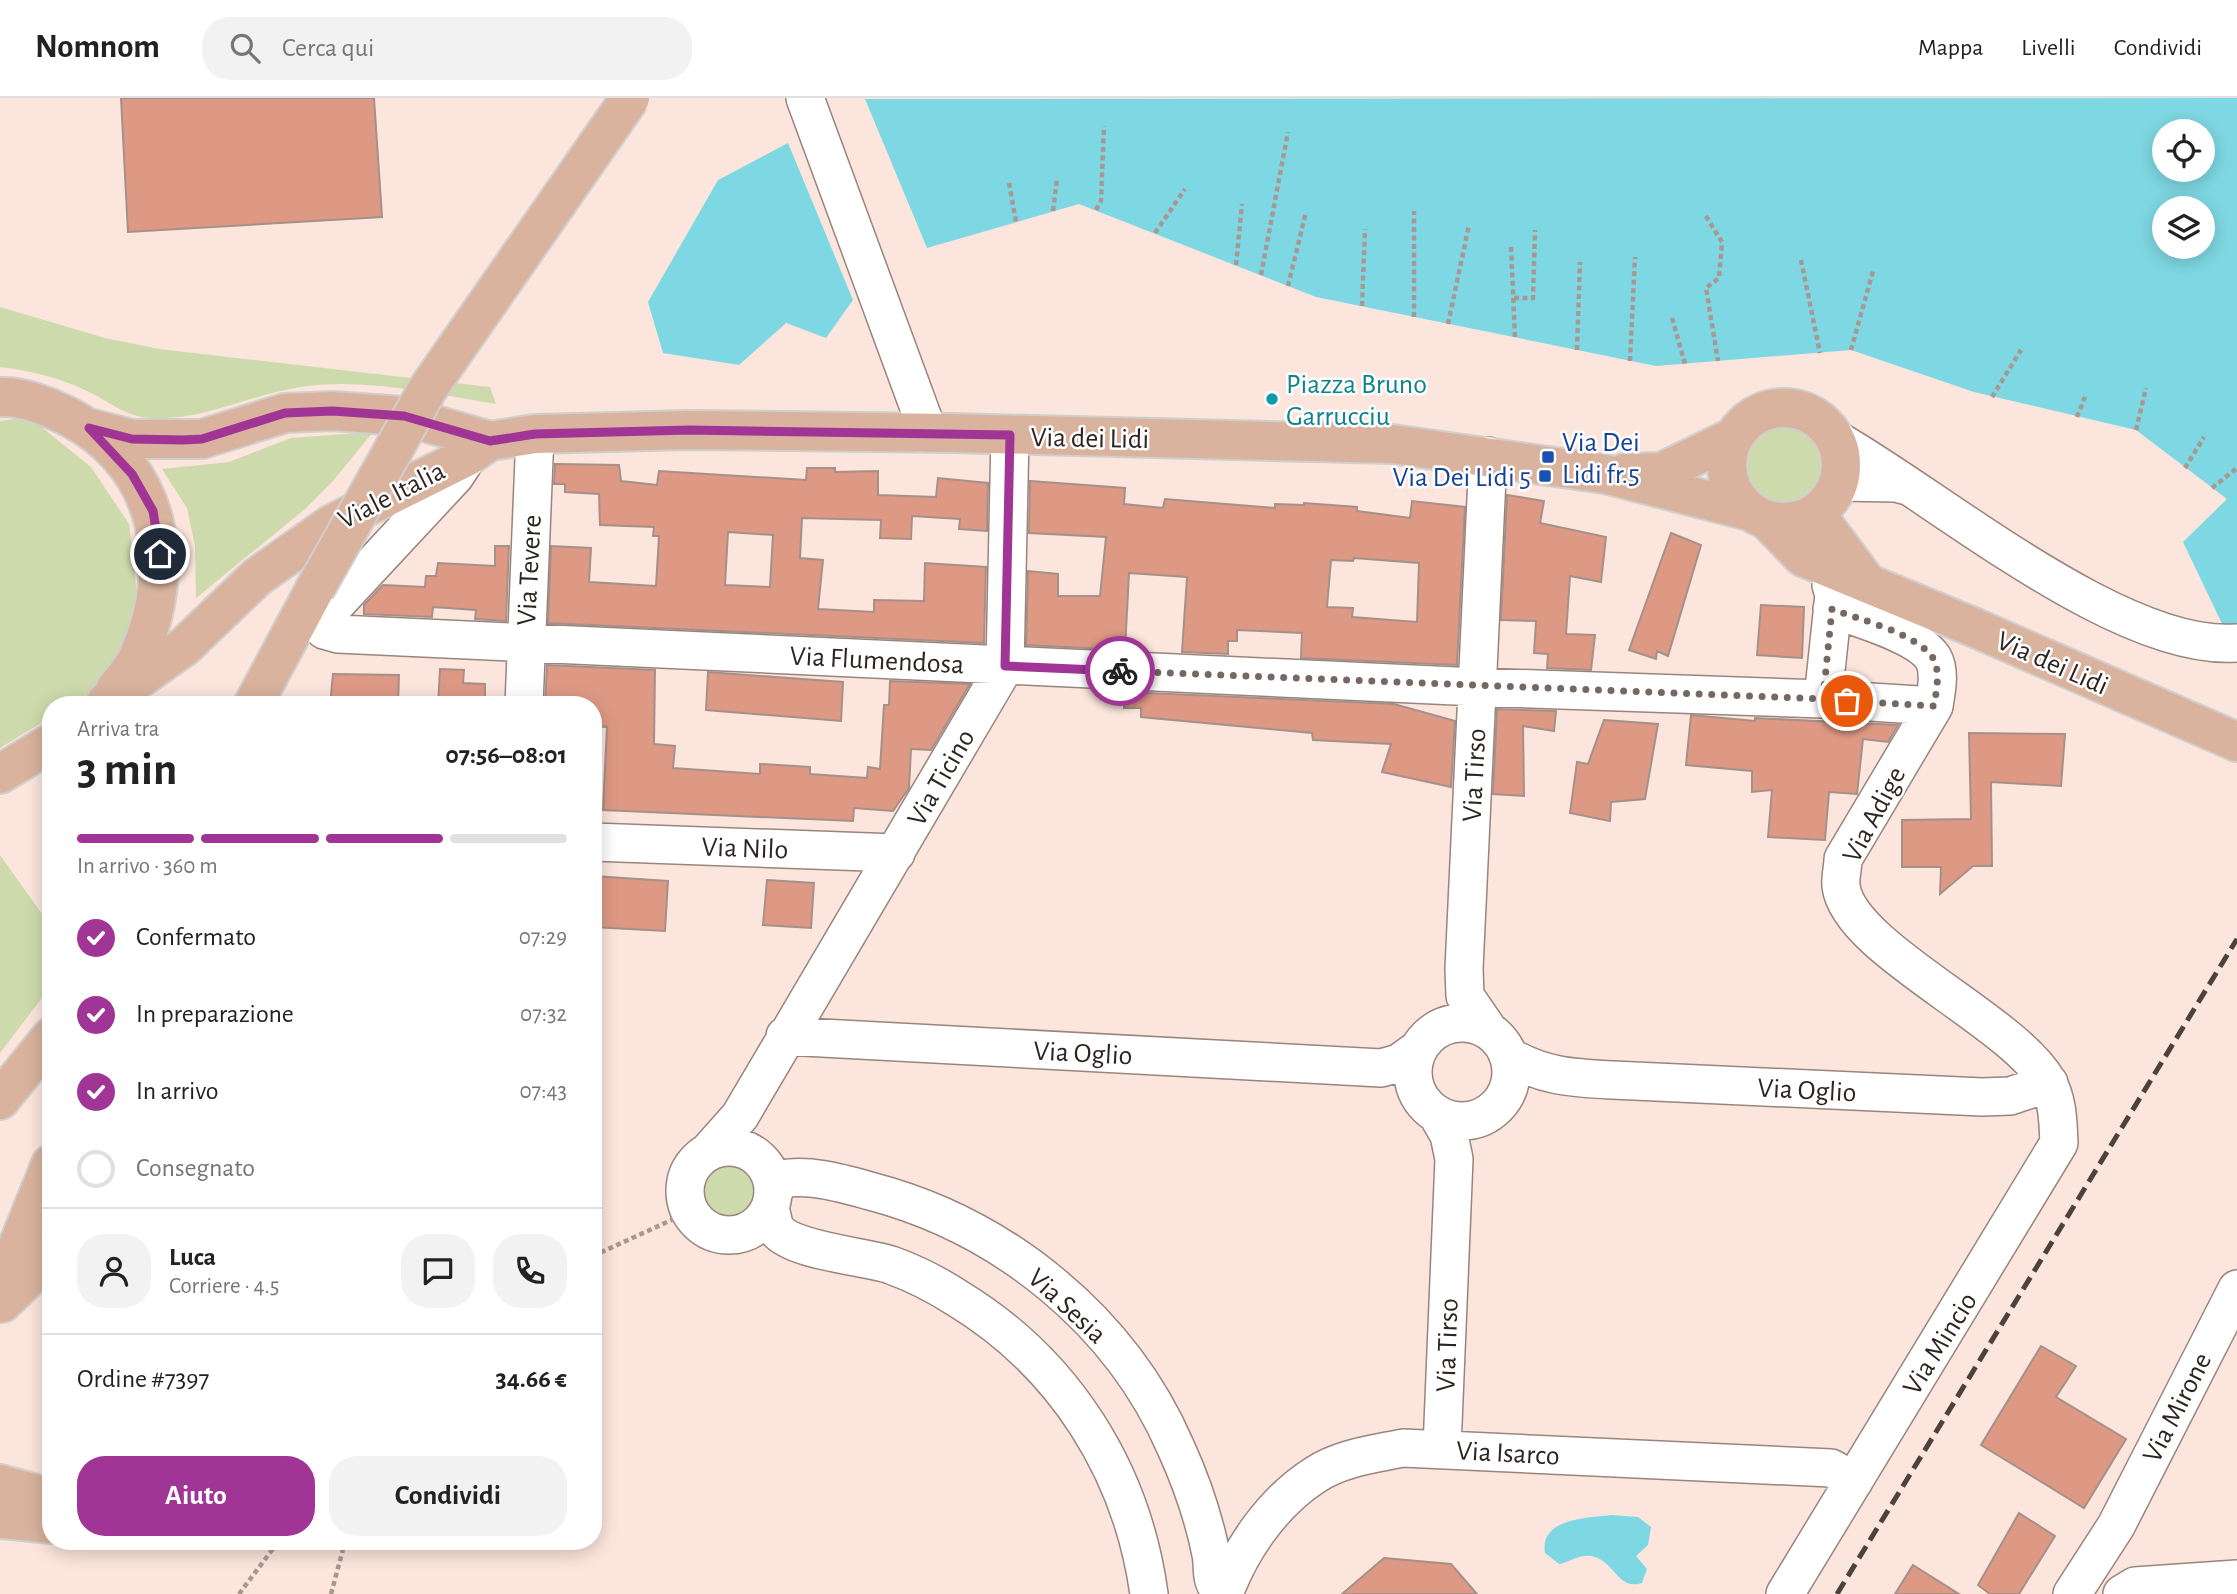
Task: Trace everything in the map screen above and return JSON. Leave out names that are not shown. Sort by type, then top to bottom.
[{"type":"main road","points":[[258,696],[427,390],[631,98]]},
{"type":"main road","points":[[4,395],[54,409],[89,428],[132,474],[153,511],[160,554],[156,603],[138,657],[110,696]]},
{"type":"main road","points":[[1784,407],[1814,415],[1835,439],[1841,459],[1839,482],[1829,500],[1815,513],[1791,522],[1758,515],[1731,488],[1726,473],[1726,458],[1732,438],[1754,415],[1784,407]]},
{"type":"main road","name":"Viale Italia","points":[[89,428],[132,439],[202,439],[285,413],[332,411],[404,416],[479,449]]},
{"type":"main road","name":"Via dei Lidi","points":[[479,449],[535,434],[689,430],[920,433],[1392,444],[1605,474],[1758,515],[1804,557],[1973,626],[2237,743]]},
{"type":"main road","name":"Via dei Lidi","points":[[1605,474],[1662,472],[1732,438]]},
{"type":"main road","name":"Viale Italia","points":[[115,696],[186,646],[257,577],[294,549],[331,524],[479,449]]},
{"type":"main road","points":[[1815,513],[1868,584]]},
{"type":"main road","points":[[0,774],[42,748]]},
{"type":"main road","points":[[0,1100],[42,1048]]},
{"type":"main road","points":[[0,1304],[17,1248],[42,1186]]},
{"type":"main road","points":[[0,1304],[42,1264]]},
{"type":"main road","points":[[0,1483],[42,1495]]},
{"type":"main road","points":[[0,1518],[42,1523]]},
{"type":"street","points":[[805,98],[924,421],[920,433]]},
{"type":"street","name":"Via Tevere","points":[[524,696],[535,434]]},
{"type":"street","name":"Via Ticino","points":[[708,1152],[740,1116],[1005,666],[1010,435]]},
{"type":"street","points":[[1835,439],[2081,595],[2114,612],[2163,631],[2201,641],[2232,643]]},
{"type":"street","name":"Via Flumendosa","points":[[479,449],[334,606],[324,630],[338,634],[1005,666],[1823,699],[1934,706]]},
{"type":"street","name":"Via Tirso","points":[[1464,969],[1488,456]]},
{"type":"street","points":[[1839,482],[1896,483],[1911,487]]},
{"type":"street","points":[[1819,564],[1829,579],[1834,595],[1823,699]]},
{"type":"street","name":"Via Adige","points":[[1832,609],[1915,641],[1933,659],[1938,682],[1934,706],[1843,859],[1840,887],[1854,914],[1886,948],[2029,1055],[2049,1083]]},
{"type":"street","name":"Via Nilo","points":[[602,842],[896,853]]},
{"type":"street","points":[[1464,969],[1465,996],[1499,1044],[1511,1073],[1507,1092],[1493,1110],[1455,1119],[1421,1101],[1424,1053],[1454,1008],[1464,969]]},
{"type":"street","points":[[1424,1053],[1457,1023],[1474,1024],[1532,1070],[1564,1078]]},
{"type":"street","name":"Via Oglio","points":[[785,1036],[1381,1068],[1424,1053]]},
{"type":"street","points":[[1507,1092],[1530,1083],[1564,1078]]},
{"type":"street","name":"Via Oglio","points":[[1564,1078],[1982,1097],[2010,1096],[2049,1083]]},
{"type":"street","name":"Via Mincio","points":[[1785,1594],[2059,1143],[2058,1110],[2049,1083]]},
{"type":"street","points":[[758,1086],[754,1131],[776,1229],[802,1245],[892,1266],[928,1282],[996,1324],[1034,1357],[1063,1389],[1107,1455],[1136,1527],[1149,1594]]},
{"type":"street","name":"Via Tirso","points":[[1442,1448],[1454,1159],[1459,1139],[1455,1119]]},
{"type":"street","points":[[735,1147],[768,1186],[762,1221],[751,1230],[723,1236],[698,1223],[689,1212],[684,1184],[688,1171],[708,1152],[735,1147]]},
{"type":"street","name":"Via Sesia","points":[[768,1186],[800,1176],[843,1184],[916,1205],[1006,1250],[1058,1289],[1098,1327],[1153,1400],[1177,1450],[1196,1503],[1211,1553],[1215,1584],[1224,1593]]},
{"type":"street","name":"Via Mirone","points":[[2071,1594],[2116,1526],[2237,1289]]},
{"type":"street","name":"Via Isarco","points":[[1224,1593],[1239,1560],[1259,1529],[1287,1498],[1316,1474],[1373,1454],[1403,1448],[1832,1468],[1854,1481]]},
{"type":"street","points":[[2116,1526],[2131,1591],[2237,1579]]},
{"type":"path","points":[[1096,210],[1101,201],[1104,126]]},
{"type":"path","points":[[1261,275],[1288,132]]},
{"type":"path","points":[[1053,211],[1056,179]]},
{"type":"path","points":[[1009,183],[1016,222]]},
{"type":"path","points":[[1154,233],[1185,188]]},
{"type":"path","points":[[1236,265],[1242,204]]},
{"type":"path","points":[[1413,317],[1414,211]]},
{"type":"path","points":[[1288,286],[1306,212]]},
{"type":"path","points":[[1706,216],[1722,242],[1719,278],[1706,288],[1718,361]]},
{"type":"path","points":[[1448,324],[1469,225]]},
{"type":"path","points":[[1362,306],[1365,229]]},
{"type":"path","points":[[1514,298],[1533,298],[1535,230]]},
{"type":"path","points":[[1511,247],[1515,338]]},
{"type":"path","points":[[1630,361],[1635,257]]},
{"type":"path","points":[[1801,260],[1820,353]]},
{"type":"path","points":[[1577,350],[1580,262]]},
{"type":"path","points":[[1851,350],[1873,271]]},
{"type":"path","points":[[1672,318],[1685,364]]},
{"type":"path","points":[[1992,397],[2021,350]]},
{"type":"path","points":[[2136,430],[2146,388]]},
{"type":"path","points":[[2077,416],[2085,397]]},
{"type":"path","points":[[2185,468],[2204,438]]},
{"type":"path","points":[[2212,488],[2237,468]]},
{"type":"path","points":[[602,1252],[689,1212]]},
{"type":"path","points":[[239,1594],[272,1550]]},
{"type":"path","points":[[331,1594],[343,1550]]},
{"type":"green space","points":[[0,307],[105,338],[159,349],[490,387],[496,404],[373,385],[323,384],[281,391],[187,416],[140,417],[66,382],[0,367]]},
{"type":"green space","points":[[29,417],[91,467],[129,524],[139,612],[100,687],[84,696],[42,696],[42,722],[0,748],[0,421]]},
{"type":"green space","points":[[1773,418],[1791,418],[1808,425],[1821,438],[1828,455],[1828,473],[1821,490],[1808,503],[1791,510],[1773,510],[1756,503],[1743,490],[1736,473],[1736,455],[1743,438],[1756,425]]},
{"type":"green space","points":[[373,432],[333,481],[305,509],[196,598],[195,546],[187,508],[162,469],[229,462],[291,438]]},
{"type":"green space","points":[[0,855],[42,914],[42,998],[0,1053]]},
{"type":"green space","points":[[729,1164],[748,1172],[756,1191],[748,1210],[729,1218],[710,1210],[702,1191],[710,1172]]},
{"type":"water","points":[[2237,98],[2237,655],[2183,542],[2227,499],[2136,430],[1974,392],[1851,350],[1656,366],[1316,297],[1079,204],[927,248],[865,99]]},
{"type":"water","points":[[788,143],[853,300],[826,338],[786,323],[739,365],[663,353],[648,302],[718,180]]},
{"type":"water","points":[[1611,1515],[1638,1517],[1651,1527],[1648,1545],[1636,1556],[1647,1569],[1642,1583],[1627,1583],[1606,1563],[1591,1556],[1582,1556],[1559,1564],[1545,1553],[1545,1541],[1557,1526],[1578,1519]]},
{"type":"building","points":[[121,98],[374,98],[382,217],[128,232]]},
{"type":"building","points":[[555,464],[619,465],[621,481],[657,485],[659,471],[806,480],[807,468],[835,468],[835,472],[878,471],[878,495],[936,497],[938,478],[988,483],[987,531],[959,529],[960,519],[912,516],[911,539],[880,538],[881,520],[802,518],[800,558],[823,560],[818,609],[874,612],[874,600],[924,601],[925,563],[986,567],[984,643],[548,623],[551,546],[591,548],[589,582],[656,586],[659,536],[653,536],[654,527],[600,525],[599,494],[565,492],[565,484],[554,484]],"holes":[[[728,532],[773,535],[770,587],[725,585]]]},
{"type":"building","points":[[1030,481],[1125,488],[1124,504],[1163,508],[1165,499],[1275,508],[1275,504],[1304,503],[1357,507],[1357,511],[1410,518],[1412,501],[1465,507],[1457,665],[1301,658],[1302,633],[1237,630],[1237,641],[1228,641],[1228,654],[1182,652],[1187,577],[1129,573],[1125,650],[1026,645],[1028,571],[1058,574],[1058,596],[1100,596],[1106,537],[1029,533]],"holes":[[[1354,558],[1419,563],[1417,622],[1352,617],[1353,608],[1327,607],[1331,560],[1353,561]]]},
{"type":"building","points":[[1507,495],[1544,501],[1540,523],[1606,537],[1601,582],[1570,576],[1566,634],[1595,635],[1591,670],[1547,668],[1548,654],[1534,653],[1536,621],[1501,620]]},
{"type":"building","points":[[1671,533],[1701,545],[1668,656],[1657,651],[1656,659],[1629,650]]},
{"type":"building","points":[[495,546],[509,546],[506,621],[475,619],[476,610],[433,607],[432,617],[364,614],[364,605],[383,585],[425,587],[426,576],[436,576],[438,563],[495,566]]},
{"type":"building","points":[[1761,605],[1804,607],[1802,658],[1757,655]]},
{"type":"building","points":[[547,665],[655,670],[654,744],[675,746],[673,768],[760,774],[760,764],[810,767],[810,774],[867,778],[868,767],[880,769],[884,705],[889,705],[890,681],[970,684],[931,750],[911,749],[909,788],[893,811],[854,808],[853,821],[603,810],[607,727],[602,727],[602,696],[545,696]]},
{"type":"building","points":[[440,669],[464,670],[463,683],[485,684],[485,696],[438,696]]},
{"type":"building","points":[[708,672],[843,682],[841,721],[706,710]]},
{"type":"building","points":[[333,674],[399,675],[398,696],[331,696]]},
{"type":"building","points":[[1125,692],[1394,704],[1455,721],[1451,787],[1382,772],[1391,744],[1313,740],[1312,733],[1141,717],[1141,708],[1124,708]]},
{"type":"building","points":[[1497,709],[1556,711],[1554,731],[1523,726],[1524,796],[1493,794]]},
{"type":"building","points":[[1691,715],[1755,721],[1755,718],[1898,725],[1888,742],[1863,739],[1857,794],[1829,792],[1825,840],[1768,837],[1772,790],[1752,792],[1752,771],[1686,765]]},
{"type":"building","points":[[1604,720],[1658,724],[1645,799],[1611,802],[1610,821],[1570,813],[1577,762],[1588,764]]},
{"type":"building","points":[[1969,733],[2065,734],[2061,786],[1991,782],[1992,866],[1973,866],[1940,894],[1941,867],[1902,867],[1902,820],[1971,819]]},
{"type":"building","points":[[602,877],[668,881],[665,931],[602,928]]},
{"type":"building","points":[[767,880],[814,883],[811,928],[763,925]]},
{"type":"building","points":[[2041,1346],[2076,1366],[2056,1397],[2126,1439],[2084,1508],[1981,1445]]},
{"type":"building","points":[[2019,1513],[2055,1536],[2019,1594],[1990,1594],[1978,1585]]},
{"type":"building","points":[[1384,1558],[1451,1564],[1477,1594],[1342,1594]]},
{"type":"building","points":[[1913,1565],[1959,1594],[1895,1594]]},
{"type":"railway","points":[[1837,1594],[2237,939]]},
{"type":"way so far","points":[[1120,671],[1823,699],[1832,609],[1915,641],[1933,659],[1938,682],[1934,706],[1847,701]]},
{"type":"place","name":"Piazza Bruno Garrucciu","points":[[1272,399]]},
{"type":"place","name":"Via Dei Lidi fr.5","points":[[1548,457]]},
{"type":"place","name":"Via Dei Lidi 5","points":[[1545,476]]},
{"type":"route","points":[[160,554],[153,511],[132,474],[89,428],[132,439],[202,439],[285,413],[332,411],[404,416],[490,441],[535,434],[689,430],[1010,435],[1005,666],[1120,671]]}]
